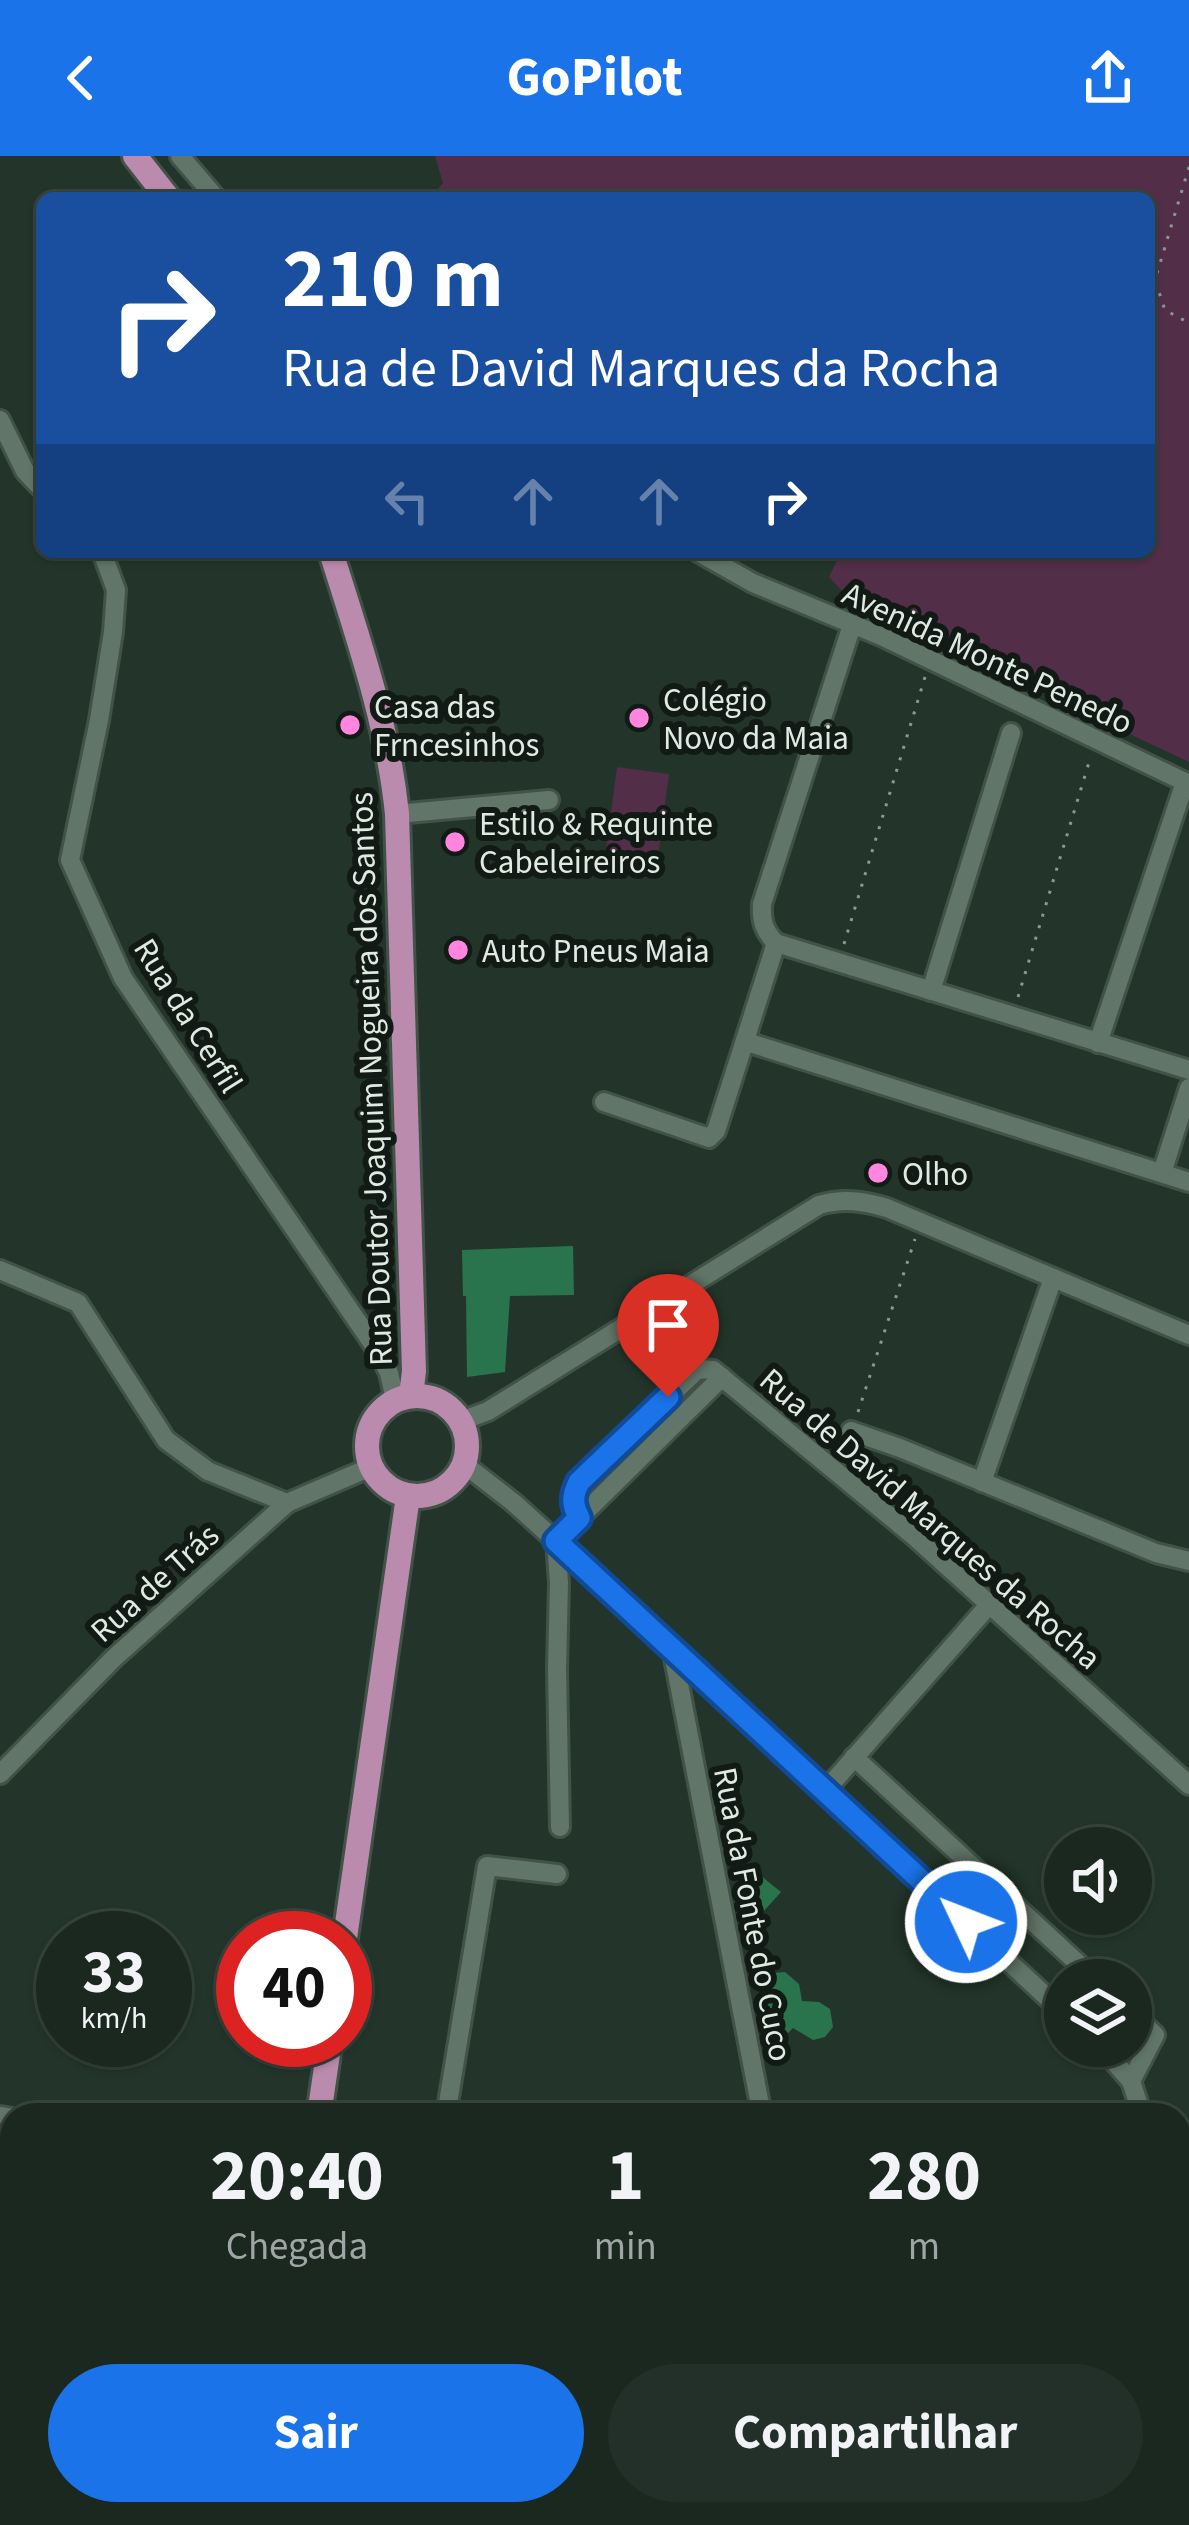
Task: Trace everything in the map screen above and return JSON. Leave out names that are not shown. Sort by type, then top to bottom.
[{"type":"main road","points":[[138,157],[164,192]]},
{"type":"main road","name":"Rua Doutor Joaquim Nogueira dos Santos","points":[[333,558],[382,722],[397,814],[413,1353],[403,1398]]},
{"type":"main road","points":[[403,1398],[434,1399],[460,1421],[467,1442],[464,1464],[447,1486],[408,1496],[386,1486],[371,1467],[368,1434],[378,1414],[403,1398]]},
{"type":"main road","points":[[349,1911],[408,1496]]},
{"type":"main road","points":[[321,2103],[326,2067]]},
{"type":"street","points":[[181,156],[211,192]]},
{"type":"street","points":[[0,420],[25,471],[36,483]]},
{"type":"street","name":"Rua da Cerfil","points":[[103,558],[116,590],[113,632],[70,860],[123,978],[379,1353],[403,1398]]},
{"type":"street","name":"Avenida Monte Penedo","points":[[709,558],[753,583],[931,660],[1187,783]]},
{"type":"street","points":[[852,625],[762,904],[761,921],[767,934],[776,943],[1189,1070]]},
{"type":"street","points":[[931,991],[1011,733]]},
{"type":"street","points":[[1098,1043],[1187,783]]},
{"type":"street","points":[[397,814],[549,800]]},
{"type":"street","points":[[604,1102],[709,1138],[747,1042],[776,943]]},
{"type":"street","points":[[747,1042],[1189,1182]]},
{"type":"street","points":[[1162,1173],[1189,1088]]},
{"type":"street","points":[[460,1421],[488,1412],[819,1205],[838,1199],[863,1201],[920,1222],[1189,1335]]},
{"type":"street","points":[[0,1270],[78,1303],[166,1440],[208,1472],[287,1503]]},
{"type":"street","points":[[982,1482],[1053,1278]]},
{"type":"street","name":"Rua de David Marques da Rocha","points":[[556,1541],[579,1518],[573,1507],[579,1482],[698,1369],[706,1368],[915,1538],[1189,1784]]},
{"type":"street","points":[[851,1431],[1156,1553],[1189,1561]]},
{"type":"street","points":[[464,1464],[556,1541],[1044,1995]]},
{"type":"street","name":"Rua de Trás","points":[[0,1774],[114,1658],[287,1503],[371,1467]]},
{"type":"street","points":[[556,1541],[560,1827]]},
{"type":"street","points":[[824,1792],[989,1605]]},
{"type":"street","name":"Rua da Fonte do Cuco","points":[[673,1653],[760,2103]]},
{"type":"street","points":[[854,1757],[1073,1959]]},
{"type":"street","points":[[448,2103],[487,1866],[557,1874]]},
{"type":"street","points":[[1119,2067],[1131,2081],[1138,2103]]},
{"type":"street","points":[[1131,2081],[1138,2067]]},
{"type":"path","points":[[1189,167],[1156,280],[1165,310],[1189,323]]},
{"type":"path","points":[[838,962],[931,660]]},
{"type":"path","points":[[1012,1016],[1096,739]]},
{"type":"path","points":[[851,1431],[920,1222]]},
{"type":"shaded area","points":[[435,156],[1189,156],[1189,762],[1056,699],[1015,672],[860,610],[829,577],[838,558],[1155,558],[1155,192],[435,192],[443,183]]},
{"type":"shaded area","points":[[617,767],[669,774],[655,879],[603,873]]},
{"type":"building","points":[[573,1246],[574,1295],[510,1296],[505,1372],[467,1377],[462,1250]]},
{"type":"building","points":[[755,1871],[781,1892],[741,1936],[733,1894]]},
{"type":"building","points":[[785,1972],[799,1984],[802,2001],[819,2002],[830,2009],[833,2027],[825,2037],[813,2040],[793,2028],[788,2033],[770,2018],[774,2014],[762,1987],[773,1973]]},
{"type":"place","name":"Colégio Novo da Maia","points":[[639,718]]},
{"type":"place","name":"Casa das Frncesinhos","points":[[350,725]]},
{"type":"place","name":"Estilo & Requinte Cabeleireiros","points":[[455,842]]},
{"type":"place","name":"Auto Pneus Maia","points":[[458,950]]},
{"type":"place","name":"Olho","points":[[878,1173]]},
{"type":"route","points":[[668,1397],[579,1482],[573,1507],[579,1518],[556,1541],[966,1922]]}]
